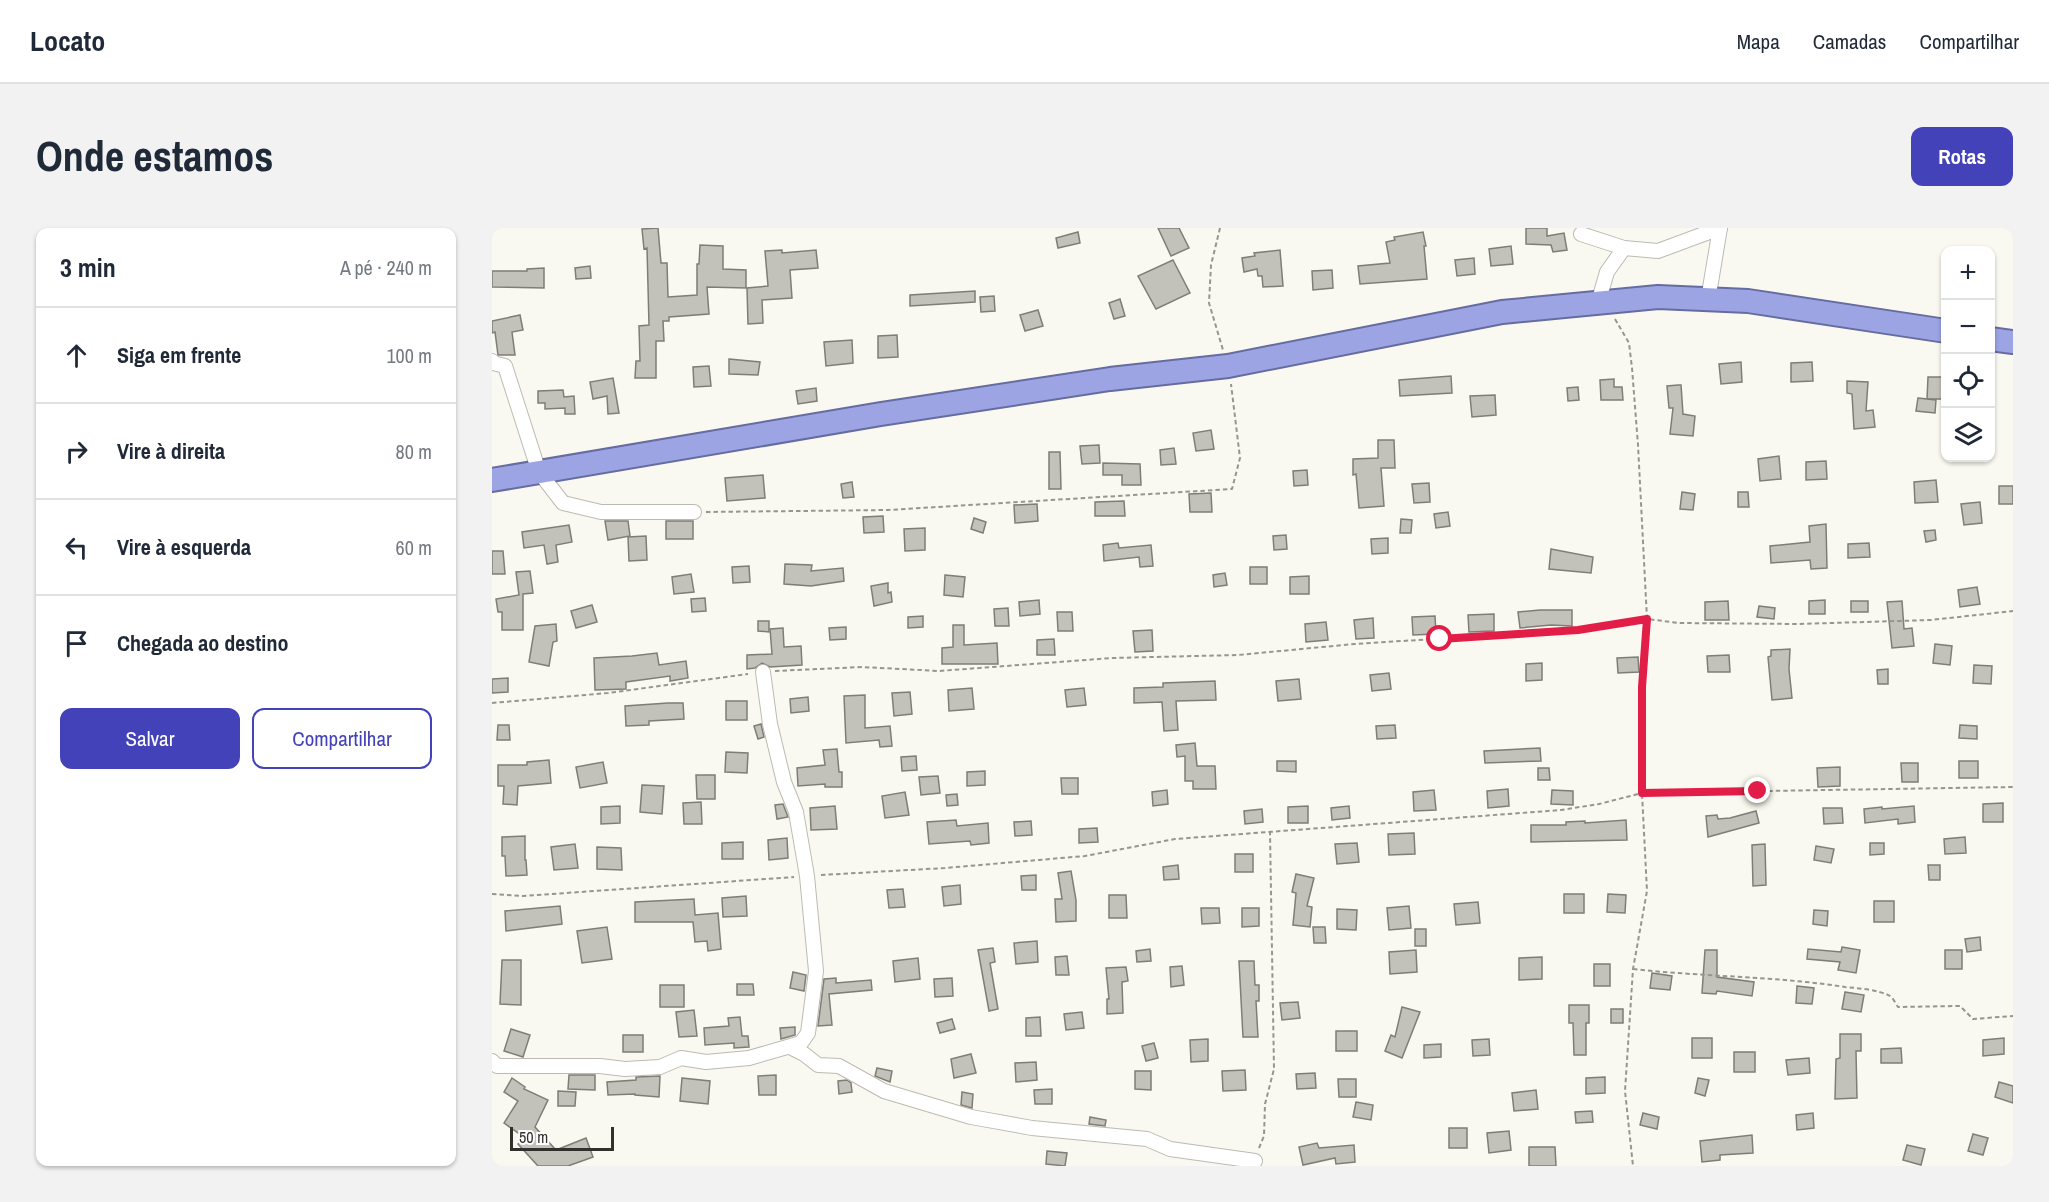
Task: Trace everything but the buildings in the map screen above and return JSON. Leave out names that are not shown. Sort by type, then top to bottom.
[{"type":"highway","points":[[492,480],[893,412],[1110,379],[1228,366],[1502,312],[1658,297],[1748,302],[1941,330]]},
{"type":"highway","points":[[1995,340],[2013,342]]},
{"type":"street","points":[[1581,234],[1624,248],[1658,251],[1720,228],[1708,300]]},
{"type":"street","points":[[1605,303],[1607,272],[1624,248]]},
{"type":"street","points":[[492,361],[505,366],[539,472],[563,503],[601,512],[694,512]]},
{"type":"street","points":[[492,1061],[497,1066],[600,1066],[625,1070],[660,1067],[681,1058],[706,1062],[749,1058],[801,1043],[808,1033],[816,971],[807,876],[796,812],[784,782],[770,724],[763,672]]},
{"type":"street","points":[[790,1047],[818,1065],[839,1066],[884,1091],[971,1117],[1032,1128],[1147,1139],[1170,1149],[1255,1161]]},
{"type":"path","points":[[694,512],[888,510],[1232,489],[1240,458],[1228,366],[1209,303],[1211,265],[1220,228]]},
{"type":"path","points":[[1605,303],[1629,343],[1638,445],[1647,619],[1642,687],[1642,793],[1647,891],[1633,969],[1625,1091],[1633,1166]]},
{"type":"path","points":[[492,703],[608,693],[763,672],[862,667],[939,671],[1112,658],[1238,656],[1354,644],[1578,630],[1647,619],[1679,623],[1798,624],[1931,620],[2013,610]]},
{"type":"path","points":[[492,894],[523,896],[945,868],[1085,856],[1175,838],[1561,810],[1599,804],[1642,793],[2013,787]]},
{"type":"path","points":[[1255,1161],[1264,1136],[1265,1104],[1274,1069],[1270,831]]},
{"type":"path","points":[[1633,969],[1826,984],[1890,996],[1898,1007],[1960,1006],[1973,1019],[2013,1016]]},
{"type":"route","points":[[1440,639],[1578,630],[1647,619],[1642,687],[1642,793],[1758,791]]}]
